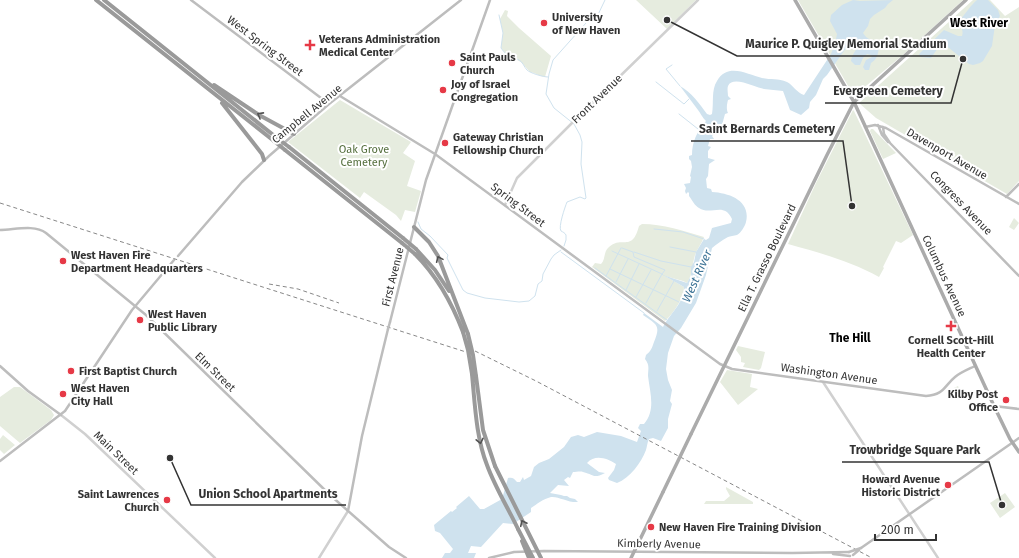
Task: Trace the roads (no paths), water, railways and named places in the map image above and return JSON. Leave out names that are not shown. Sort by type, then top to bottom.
[{"type":"highway","points":[[96,0],[194,78],[276,140]]},
{"type":"highway","points":[[104,0],[403,241],[440,276],[458,309]]},
{"type":"highway","points":[[180,61],[250,110],[294,134]]},
{"type":"highway","points":[[194,78],[224,104],[262,154],[264,160]]},
{"type":"highway","points":[[414,227],[429,242],[436,252],[466,333],[483,430],[495,466],[542,558]]},
{"type":"highway","points":[[415,252],[445,292],[466,333]]},
{"type":"highway","points":[[474,375],[478,431],[489,470],[533,558]]},
{"type":"highway","points":[[518,529],[528,558]]},
{"type":"main road","name":"West Spring Street","points":[[191,0],[329,104]]},
{"type":"main road","name":"Campbell Avenue","points":[[178,256],[240,184],[264,160],[329,104],[461,0]]},
{"type":"main road","name":"First Avenue","points":[[348,512],[362,436],[425,185],[490,0]]},
{"type":"main road","points":[[795,0],[854,102],[866,127]]},
{"type":"main road","name":"Ella T. Grasso Boulevard","points":[[631,558],[723,366],[854,102],[966,0]]},
{"type":"main road","name":"Spring Street","points":[[340,96],[436,154],[664,324],[681,335]]},
{"type":"main road","name":"Congress Avenue","points":[[878,126],[882,135],[1019,276]]},
{"type":"main road","name":"Davenport Avenue","points":[[866,127],[882,126],[1019,204]]},
{"type":"main road","name":"Congress Avenue","points":[[882,126],[884,134],[890,143]]},
{"type":"main road","name":"Columbus Avenue","points":[[866,127],[975,366],[1012,443],[1019,452]]},
{"type":"main road","points":[[1006,197],[1019,184]]},
{"type":"main road","name":"Elm Street","points":[[0,230],[35,228],[41,230],[135,305],[348,512],[389,547],[405,558]]},
{"type":"main road","points":[[0,461],[61,415],[68,407],[135,305],[174,260]]},
{"type":"main road","name":"Washington Avenue","points":[[681,335],[723,366],[732,369],[931,396],[943,390],[956,376],[975,366]]},
{"type":"main road","name":"Main Street","points":[[0,366],[28,391],[61,415]]},
{"type":"main road","points":[[994,406],[1019,409]]},
{"type":"main road","points":[[830,553],[850,556],[1019,438]]},
{"type":"main road","points":[[830,553],[849,552],[861,548]]},
{"type":"main road","name":"Kimberly Avenue","points":[[489,558],[522,551],[830,553]]},
{"type":"street","name":"Front Avenue","points":[[505,205],[517,178],[572,122],[698,0]]},
{"type":"street","points":[[822,381],[938,558]]},
{"type":"street","name":"Main Street","points":[[61,415],[88,437],[215,558]]},
{"type":"street","name":"First Avenue","points":[[319,558],[348,512]]},
{"type":"water","points":[[853,0],[893,0],[870,19],[868,26],[863,33],[879,47],[877,56],[871,63],[869,70],[865,70],[863,67],[866,60],[872,57],[871,55],[867,54],[863,58],[860,65],[855,65],[851,61],[859,43],[856,41],[851,41],[823,79],[816,95],[810,102],[809,108],[801,115],[790,110],[783,91],[764,89],[739,82],[731,83],[728,86],[728,96],[731,99],[728,100],[728,113],[725,114],[722,125],[712,136],[714,139],[710,139],[708,146],[711,147],[708,151],[708,158],[715,160],[709,164],[708,176],[706,179],[707,188],[711,189],[712,192],[726,194],[738,200],[745,209],[747,215],[746,222],[743,229],[738,234],[728,237],[712,248],[706,275],[696,303],[681,328],[674,336],[668,353],[666,369],[672,390],[670,401],[672,404],[668,419],[668,428],[661,441],[653,438],[649,439],[646,450],[638,465],[631,474],[622,481],[617,483],[609,480],[608,478],[614,470],[616,464],[601,458],[590,460],[587,463],[599,472],[605,473],[594,476],[582,472],[573,472],[570,478],[568,477],[564,480],[569,486],[558,485],[550,493],[567,496],[578,502],[571,502],[554,497],[545,499],[531,508],[531,512],[513,524],[503,523],[481,547],[471,546],[468,553],[476,553],[474,558],[442,558],[445,553],[450,553],[453,549],[440,533],[435,531],[434,525],[457,508],[456,507],[469,496],[480,509],[484,509],[502,499],[508,478],[513,478],[517,482],[520,482],[523,477],[524,480],[531,476],[534,467],[549,459],[564,447],[571,437],[578,435],[584,437],[597,432],[621,436],[637,442],[641,431],[638,428],[640,424],[644,424],[648,419],[650,413],[651,395],[648,365],[645,359],[646,355],[652,348],[657,332],[654,323],[643,315],[644,313],[663,327],[682,298],[684,287],[663,275],[687,283],[691,275],[691,267],[694,262],[696,252],[704,239],[706,240],[709,238],[712,228],[731,223],[732,219],[725,211],[708,211],[699,208],[689,196],[689,193],[688,192],[686,194],[684,184],[690,183],[692,167],[689,156],[692,155],[694,141],[706,121],[680,86],[692,95],[707,114],[710,115],[712,114],[713,92],[715,85],[722,75],[727,72],[738,71],[762,78],[784,81],[789,83],[799,93],[804,95],[831,54],[835,44],[837,34],[830,21],[831,15],[842,5]]},
{"type":"water","points":[[977,0],[988,0],[998,10],[1000,16],[995,25],[992,46],[983,61],[973,65],[969,64],[944,44],[940,45],[931,58],[921,57],[919,55],[944,30],[958,36],[962,36],[963,32],[960,20]]},
{"type":"waterway","points":[[595,21],[605,0]]},
{"type":"waterway","points":[[499,15],[503,33],[501,48],[503,51],[507,55],[520,61],[529,71],[537,75],[548,77]]},
{"type":"waterway","points":[[564,246],[566,235],[561,231],[560,225],[567,202],[580,197],[586,198],[581,164],[582,142],[574,124],[554,108],[546,94],[553,60],[586,23]]},
{"type":"waterway","points":[[672,65],[666,69],[680,86]]},
{"type":"waterway","points":[[656,82],[684,104],[689,99]]},
{"type":"waterway","points":[[679,114],[698,129]]},
{"type":"waterway","points":[[418,222],[421,229],[430,236],[448,255],[447,258],[463,290],[467,293],[485,298],[519,302],[529,301],[535,296],[538,284],[542,281],[543,274],[551,259],[561,250]]},
{"type":"waterway","points":[[654,229],[683,232],[704,239]]},
{"type":"waterway","points":[[670,247],[696,252]]},
{"type":"waterway","points":[[606,276],[621,248]]},
{"type":"waterway","points":[[622,248],[633,252],[634,257],[665,270],[662,274],[663,275]]},
{"type":"waterway","points":[[612,251],[662,274],[646,303]]},
{"type":"waterway","points":[[561,252],[644,313]]},
{"type":"waterway","points":[[634,252],[661,261],[691,267]]},
{"type":"waterway","points":[[616,282],[628,259]]},
{"type":"waterway","points":[[626,290],[639,264]]},
{"type":"waterway","points":[[595,268],[667,320]]},
{"type":"waterway","points":[[610,269],[679,302]]},
{"type":"waterway","points":[[636,297],[651,270]]},
{"type":"waterway","points":[[657,311],[674,281]]},
{"type":"railway","points":[[0,203],[466,352]]},
{"type":"railway","points":[[269,284],[298,289],[339,303]]},
{"type":"railway","points":[[475,351],[536,381],[872,558]]},
{"type":"place","name":"Maurice P. Quigley Memorial Stadium","points":[[667,20]]},
{"type":"place","name":"University of New Haven","points":[[544,23]]},
{"type":"place","name":"Veterans Administration Medical Center","points":[[310,45]]},
{"type":"place","name":"Evergreen Cemetery","points":[[963,59]]},
{"type":"place","name":"Saint Pauls Church","points":[[452,63]]},
{"type":"place","name":"Joy of Israel Congregation","points":[[443,90]]},
{"type":"place","name":"Gateway Christian Fellowship Church","points":[[445,143]]},
{"type":"place","name":"Saint Bernards Cemetery","points":[[852,206]]},
{"type":"place","name":"West Haven Fire Department Headquarters","points":[[63,261]]},
{"type":"place","name":"West Haven Public Library","points":[[140,320]]},
{"type":"place","name":"Cornell Scott-Hill Health Center","points":[[951,326]]},
{"type":"place","name":"First Baptist Church","points":[[71,371]]},
{"type":"place","name":"West Haven City Hall","points":[[63,394]]},
{"type":"place","name":"Kilby Post Office","points":[[1006,400]]},
{"type":"place","name":"Union School Apartments","points":[[170,458]]},
{"type":"place","name":"Howard Avenue Historic District","points":[[948,485]]},
{"type":"place","name":"Saint Lawrences Church","points":[[167,500]]},
{"type":"place","name":"Trowbridge Square Park","points":[[1002,505]]},
{"type":"place","name":"New Haven Fire Training Division","points":[[651,527]]},
{"type":"district","name":"West River","points":[[979,23]]},
{"type":"district","name":"The Hill","points":[[850,338]]},
{"type":"park label","name":"Oak Grove Cemetery","points":[[364,155]]}]
